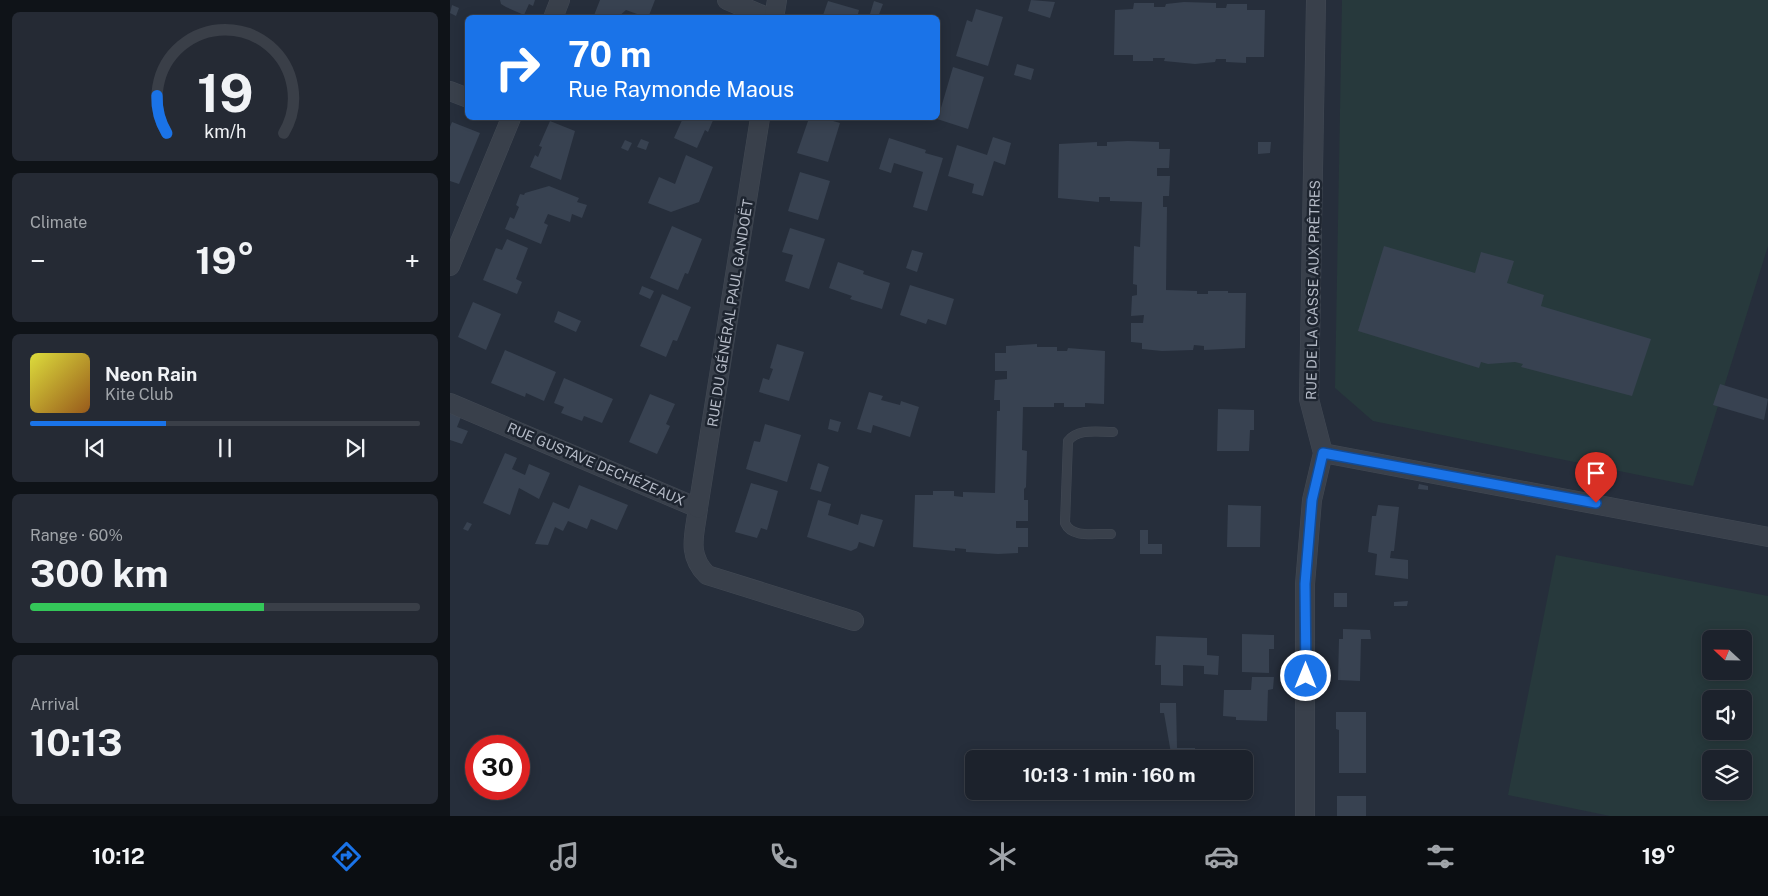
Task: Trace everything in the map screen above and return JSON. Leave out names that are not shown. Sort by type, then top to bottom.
[{"type":"street","points":[[553,15],[560,0]]},
{"type":"street","points":[[727,0],[762,15]]},
{"type":"street","points":[[774,15],[777,0]]},
{"type":"street","name":"RUE DE LA CASSE AUX PRÊTRES","points":[[1305,816],[1305,584],[1312,500],[1323,453],[1310,399],[1316,0]]},
{"type":"street","points":[[450,91],[465,97]]},
{"type":"street","points":[[450,266],[510,120]]},
{"type":"street","name":"RUE DU GÉNÉRAL PAUL GANDOËT","points":[[698,508],[760,120]]},
{"type":"street","name":"RUE GUSTAVE DECHÉZEAUX","points":[[450,403],[698,508],[692,550],[700,568],[707,575],[854,621]]},
{"type":"street","points":[[1323,453],[1768,536]]},
{"type":"lane","points":[[1111,534],[1075,533],[1068,529],[1066,523],[1068,441],[1073,435],[1080,432],[1113,432]]},
{"type":"shaded area","points":[[1342,0],[1768,0],[1768,246],[1693,486],[1373,421],[1335,388]]},
{"type":"shaded area","points":[[1556,555],[1768,596],[1768,816],[1610,816],[1508,795]]},
{"type":"building","points":[[500,0],[535,0],[533,6],[529,4],[524,15],[501,4]]},
{"type":"building","points":[[600,0],[655,0],[649,15],[640,15],[626,10],[620,15],[594,15]]},
{"type":"building","points":[[1031,0],[1055,2],[1050,18],[1028,11]]},
{"type":"building","points":[[828,1],[859,10],[858,15],[823,15]]},
{"type":"building","points":[[874,1],[883,4],[879,15],[870,14]]},
{"type":"building","points":[[1184,2],[1216,3],[1216,8],[1226,8],[1227,4],[1247,4],[1247,10],[1265,10],[1264,57],[1246,57],[1246,63],[1226,62],[1226,59],[1216,59],[1215,62],[1195,64],[1164,61],[1165,58],[1153,58],[1153,61],[1133,61],[1133,55],[1114,55],[1115,10],[1133,9],[1134,3],[1154,3],[1154,7],[1165,7],[1166,4]]},
{"type":"building","points":[[452,5],[459,8],[456,16],[450,13]]},
{"type":"building","points":[[976,9],[1003,17],[988,66],[956,56],[967,20],[972,22]]},
{"type":"building","points":[[1017,64],[1034,69],[1031,80],[1014,75]]},
{"type":"building","points":[[953,67],[984,77],[968,129],[940,120],[940,111]]},
{"type":"building","points":[[682,120],[713,120],[708,132],[705,130],[697,148],[674,138]]},
{"type":"building","points":[[808,120],[830,120],[840,123],[828,162],[797,153]]},
{"type":"building","points":[[550,121],[575,131],[561,180],[530,167],[535,155],[538,157],[542,147],[539,146]]},
{"type":"building","points":[[452,122],[480,133],[459,184],[450,181],[450,127]]},
{"type":"building","points":[[993,137],[1011,143],[1005,165],[994,161],[983,196],[972,193],[974,184],[948,176],[957,145],[987,155]]},
{"type":"building","points":[[889,138],[926,150],[925,153],[943,158],[927,211],[913,207],[923,172],[894,163],[891,173],[879,169]]},
{"type":"building","points":[[641,139],[649,142],[646,150],[637,147]]},
{"type":"building","points":[[625,140],[632,143],[628,151],[621,148]]},
{"type":"building","points":[[1097,142],[1097,146],[1107,146],[1107,142],[1159,142],[1159,149],[1170,149],[1169,168],[1157,168],[1157,176],[1170,176],[1169,196],[1163,196],[1163,207],[1167,207],[1166,290],[1197,291],[1197,294],[1208,294],[1208,291],[1246,293],[1245,348],[1204,350],[1204,346],[1194,345],[1193,350],[1162,351],[1142,349],[1142,343],[1131,342],[1131,323],[1143,323],[1144,315],[1131,316],[1132,296],[1137,295],[1137,285],[1133,284],[1134,246],[1140,247],[1142,202],[1110,201],[1110,197],[1099,197],[1099,202],[1058,198],[1059,144]]},
{"type":"building","points":[[1258,142],[1271,142],[1270,153],[1258,154]]},
{"type":"building","points":[[686,155],[713,167],[699,202],[671,212],[648,203],[659,177],[675,184]]},
{"type":"building","points":[[800,172],[830,181],[818,220],[788,211]]},
{"type":"building","points":[[549,186],[579,198],[577,202],[587,205],[582,218],[572,214],[570,222],[548,214],[544,223],[548,225],[541,244],[505,229],[510,217],[514,219],[519,207],[516,205],[520,194],[524,195],[525,193]]},
{"type":"building","points":[[672,226],[702,239],[688,274],[685,273],[678,290],[650,278]]},
{"type":"building","points":[[790,228],[825,239],[809,289],[785,281],[793,255],[782,252]]},
{"type":"building","points":[[507,239],[528,248],[516,279],[522,282],[517,294],[483,280],[496,248],[502,250]]},
{"type":"building","points":[[1384,246],[1475,273],[1481,252],[1514,261],[1507,283],[1544,295],[1541,306],[1651,339],[1632,396],[1521,367],[1523,364],[1515,362],[1488,364],[1481,362],[1479,368],[1358,331]]},
{"type":"building","points":[[912,250],[923,253],[917,272],[906,268]]},
{"type":"building","points":[[838,262],[864,271],[863,274],[890,283],[882,309],[850,299],[852,296],[829,288]]},
{"type":"building","points":[[910,285],[954,299],[946,325],[928,319],[926,324],[900,315]]},
{"type":"building","points":[[642,286],[654,291],[650,299],[639,294]]},
{"type":"building","points":[[662,294],[691,307],[677,341],[673,340],[666,357],[640,346]]},
{"type":"building","points":[[473,302],[501,314],[486,350],[458,337]]},
{"type":"building","points":[[558,311],[581,321],[576,332],[554,322]]},
{"type":"building","points":[[777,344],[804,352],[789,401],[759,392],[763,378],[769,380],[773,369],[770,368]]},
{"type":"building","points":[[1037,344],[1037,347],[1057,347],[1057,351],[1067,351],[1068,348],[1105,351],[1104,404],[1085,403],[1085,407],[1064,407],[1064,403],[1054,403],[1054,407],[1023,407],[1022,450],[1027,451],[1024,500],[1028,500],[1028,521],[1016,521],[1016,528],[1028,528],[1028,547],[1018,547],[1018,553],[998,554],[966,552],[966,549],[955,548],[955,551],[913,547],[915,495],[933,495],[933,491],[954,491],[954,496],[963,497],[963,492],[995,493],[997,411],[1000,411],[1000,400],[994,400],[995,380],[1007,379],[1007,371],[995,371],[995,353],[1006,353],[1006,346]]},
{"type":"building","points":[[505,350],[556,372],[544,401],[526,393],[525,397],[491,383]]},
{"type":"building","points":[[564,378],[613,399],[602,423],[584,416],[582,421],[561,413],[564,407],[554,403]]},
{"type":"building","points":[[1720,384],[1768,399],[1764,420],[1713,405]]},
{"type":"building","points":[[869,392],[883,396],[881,400],[900,405],[901,401],[919,407],[910,437],[873,425],[871,433],[857,429]]},
{"type":"building","points":[[650,394],[675,404],[666,424],[670,426],[657,454],[629,442]]},
{"type":"building","points":[[1218,409],[1254,410],[1254,430],[1250,430],[1249,451],[1217,451]]},
{"type":"building","points":[[450,412],[461,417],[457,427],[468,431],[462,444],[450,440]]},
{"type":"building","points":[[830,419],[841,422],[838,432],[828,429]]},
{"type":"building","points":[[765,424],[801,435],[787,482],[746,469],[754,441],[760,442]]},
{"type":"building","points":[[505,453],[517,458],[512,469],[525,475],[529,464],[550,473],[539,499],[519,488],[510,515],[483,503]]},
{"type":"building","points":[[818,463],[829,467],[821,492],[810,489]]},
{"type":"building","points":[[751,483],[778,491],[767,530],[761,528],[757,538],[735,532]]},
{"type":"building","points":[[1419,484],[1428,486],[1428,490],[1418,489]]},
{"type":"building","points":[[579,485],[628,505],[617,530],[591,519],[587,529],[568,521],[563,531],[555,527],[548,545],[535,544],[553,502],[569,509]]},
{"type":"building","points":[[818,500],[831,504],[828,515],[858,525],[861,514],[883,520],[874,547],[859,542],[857,548],[851,551],[807,537]]},
{"type":"building","points":[[1228,505],[1261,506],[1260,547],[1227,547]]},
{"type":"building","points":[[1378,505],[1399,507],[1394,551],[1391,551],[1390,558],[1408,560],[1408,579],[1375,575],[1377,554],[1368,552],[1372,516],[1376,516]]},
{"type":"building","points":[[467,522],[472,524],[468,531],[463,529]]},
{"type":"building","points":[[1140,530],[1148,530],[1148,544],[1162,544],[1162,554],[1140,554]]},
{"type":"building","points":[[1334,593],[1347,593],[1347,607],[1334,607]]},
{"type":"building","points":[[1408,601],[1407,606],[1394,606],[1394,602]]},
{"type":"building","points":[[1343,629],[1370,630],[1371,639],[1361,639],[1360,681],[1338,680],[1339,639],[1343,639]]},
{"type":"building","points":[[1242,634],[1274,635],[1274,649],[1269,649],[1269,673],[1242,672]]},
{"type":"building","points":[[1156,636],[1207,638],[1207,655],[1219,656],[1218,675],[1204,674],[1204,666],[1183,665],[1183,686],[1161,685],[1161,665],[1155,665]]},
{"type":"building","points":[[1252,677],[1274,677],[1273,689],[1268,690],[1267,721],[1236,720],[1236,717],[1223,716],[1224,690],[1251,690]]},
{"type":"building","points":[[1160,703],[1176,703],[1177,748],[1195,748],[1195,750],[1170,750],[1164,713],[1160,713]]},
{"type":"building","points":[[1336,712],[1366,712],[1366,773],[1339,773],[1339,730],[1336,729]]},
{"type":"building","points":[[1337,796],[1366,796],[1366,816],[1337,816]]},
{"type":"building","points":[[1198,800],[1232,800],[1232,801]]},
{"type":"route","points":[[1306,676],[1305,584],[1312,500],[1323,453],[1373,460],[1596,503]]}]
